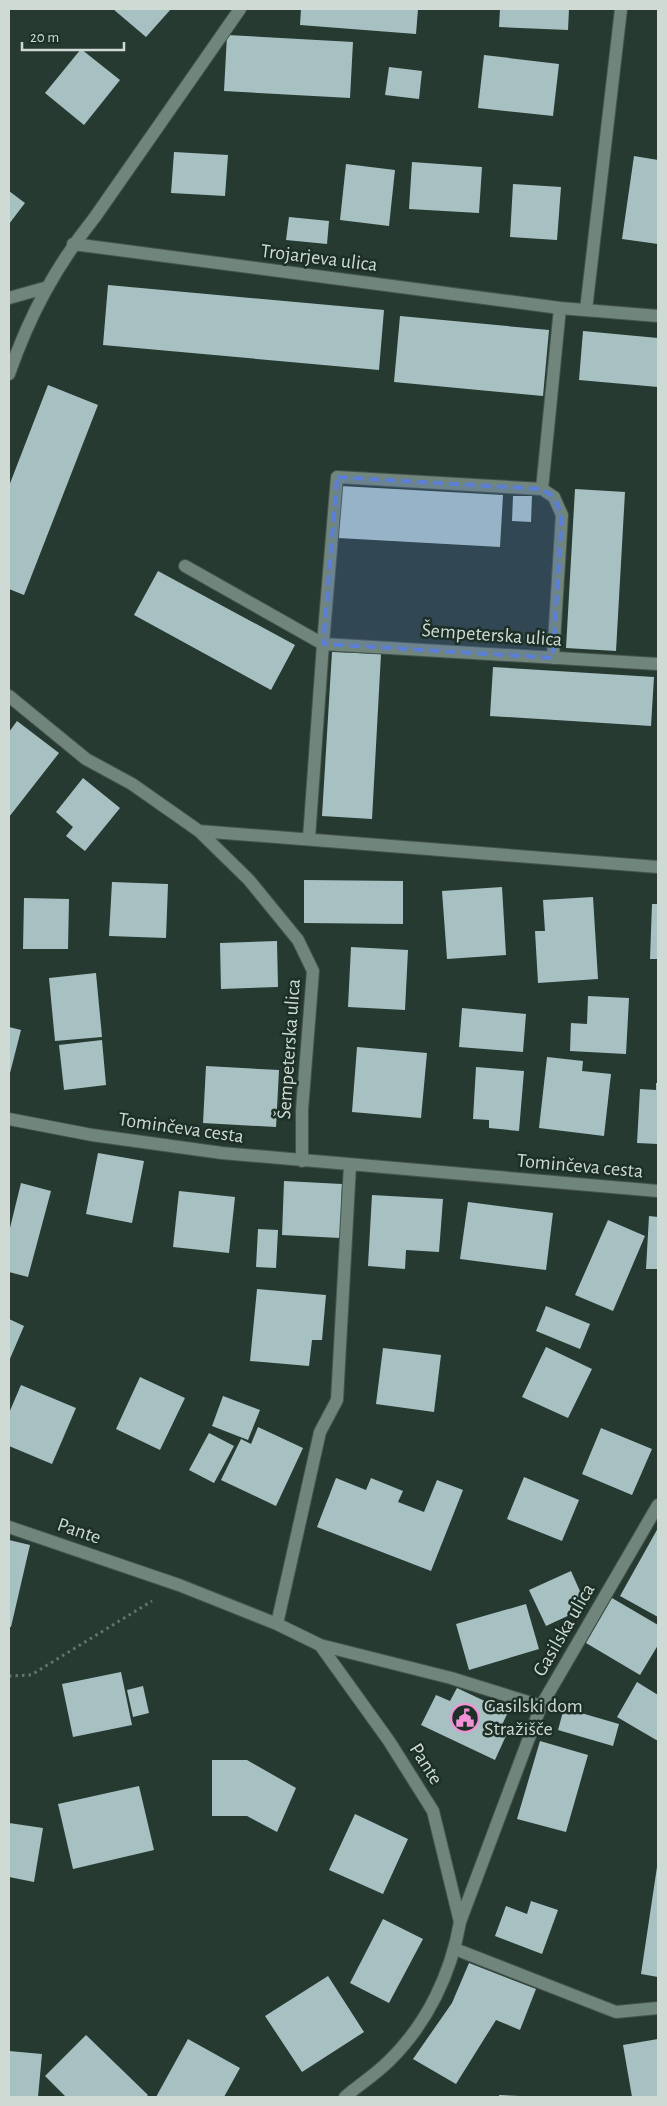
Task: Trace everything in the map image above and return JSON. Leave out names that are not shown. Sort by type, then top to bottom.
[{"type":"street","points":[[9,374],[26,327],[73,244],[95,217],[240,9]]},
{"type":"street","points":[[586,310],[621,9]]},
{"type":"street","name":"Trojarjeva ulica","points":[[73,244],[560,308],[658,316]]},
{"type":"street","points":[[9,298],[48,287]]},
{"type":"street","points":[[542,488],[560,308]]},
{"type":"street","points":[[309,838],[336,477],[542,488],[554,497],[562,515],[554,658]]},
{"type":"street","name":"Šempeterska ulica","points":[[185,566],[323,644],[658,664]]},
{"type":"street","name":"Šempeterska ulica","points":[[9,696],[86,759],[132,784],[199,830],[248,880],[298,940],[313,971],[302,1110],[302,1161]]},
{"type":"street","points":[[199,830],[658,867]]},
{"type":"street","name":"Tominčeva cesta","points":[[9,1119],[92,1135],[213,1152],[658,1191]]},
{"type":"street","points":[[277,1624],[320,1432],[337,1400],[350,1165]]},
{"type":"street","name":"Gasilska ulica","points":[[345,2097],[390,2060],[427,2015],[455,1949],[460,1922],[541,1706],[658,1505]]},
{"type":"street","name":"Pante","points":[[9,1527],[179,1585],[277,1624],[320,1645],[451,1678],[541,1706]]},
{"type":"street","name":"Pante","points":[[320,1645],[389,1741],[433,1811],[460,1922]]},
{"type":"street","points":[[455,1949],[616,2012],[658,2008]]},
{"type":"path","points":[[9,1676],[31,1675],[179,1585]]},
{"type":"highlighted area","points":[[337,477],[542,489],[554,497],[562,515],[553,658],[323,644]]},
{"type":"building","points":[[113,9],[171,9],[146,37]]},
{"type":"building","points":[[301,9],[418,9],[416,34],[300,25]]},
{"type":"building","points":[[500,9],[569,9],[568,30],[499,27]]},
{"type":"building","points":[[227,35],[353,42],[350,98],[224,91]]},
{"type":"building","points":[[81,49],[120,80],[84,125],[45,93]]},
{"type":"building","points":[[484,55],[559,64],[553,116],[478,108]]},
{"type":"building","points":[[389,67],[422,71],[419,99],[385,95]]},
{"type":"building","points":[[174,152],[228,155],[225,196],[171,193]]},
{"type":"building","points":[[634,156],[658,160],[658,244],[622,239]]},
{"type":"building","points":[[412,162],[482,167],[479,213],[409,209]]},
{"type":"building","points":[[346,164],[395,170],[389,226],[340,220]]},
{"type":"building","points":[[513,184],[561,187],[557,240],[510,237]]},
{"type":"building","points":[[9,191],[25,203],[9,224]]},
{"type":"building","points":[[289,217],[329,221],[327,244],[286,240]]},
{"type":"building","points":[[108,285],[384,310],[379,370],[103,345]]},
{"type":"building","points":[[400,316],[549,330],[543,396],[394,382]]},
{"type":"building","points":[[583,331],[658,338],[658,387],[579,380]]},
{"type":"building","points":[[48,385],[98,405],[24,595],[9,589],[9,486]]},
{"type":"building","points":[[341,486],[503,495],[500,547],[338,538]]},
{"type":"building","points":[[575,489],[625,492],[616,651],[566,648]]},
{"type":"building","points":[[513,496],[532,496],[531,522],[512,521]]},
{"type":"building","points":[[158,571],[295,645],[271,690],[134,615]]},
{"type":"building","points":[[332,652],[381,654],[372,819],[322,816]]},
{"type":"building","points":[[493,667],[654,677],[651,726],[490,716]]},
{"type":"building","points":[[17,721],[59,753],[9,817],[9,732]]},
{"type":"building","points":[[83,778],[120,808],[85,851],[66,836],[73,827],[56,812]]},
{"type":"building","points":[[304,880],[403,881],[403,924],[304,923]]},
{"type":"building","points":[[112,882],[168,884],[166,938],[109,936]]},
{"type":"building","points":[[502,887],[506,955],[447,959],[442,891]]},
{"type":"building","points":[[593,897],[598,979],[538,983],[535,931],[545,931],[543,900]]},
{"type":"building","points":[[24,898],[69,899],[68,949],[23,949]]},
{"type":"building","points":[[652,904],[658,904],[658,959],[650,959]]},
{"type":"building","points":[[277,941],[278,987],[221,989],[220,943]]},
{"type":"building","points":[[351,947],[408,950],[405,1010],[348,1007]]},
{"type":"building","points":[[96,973],[102,1037],[55,1041],[49,978]]},
{"type":"building","points":[[588,996],[629,998],[626,1054],[570,1051],[571,1023],[587,1024]]},
{"type":"building","points":[[462,1008],[526,1014],[523,1052],[459,1047]]},
{"type":"building","points":[[9,1027],[21,1030],[10,1073],[9,1073]]},
{"type":"building","points":[[102,1040],[106,1085],[64,1090],[59,1045]]},
{"type":"building","points":[[357,1047],[427,1053],[421,1118],[352,1112]]},
{"type":"building","points":[[547,1057],[583,1061],[582,1071],[611,1074],[604,1136],[539,1128]]},
{"type":"building","points":[[206,1066],[279,1070],[276,1127],[203,1123]]},
{"type":"building","points":[[476,1067],[524,1071],[519,1131],[489,1128],[489,1120],[473,1119]]},
{"type":"building","points":[[656,1083],[658,1083],[658,1144],[637,1143],[640,1089],[656,1090]]},
{"type":"building","points":[[98,1153],[144,1161],[132,1223],[86,1214]]},
{"type":"building","points":[[284,1181],[342,1184],[340,1238],[282,1235]]},
{"type":"building","points":[[21,1183],[51,1191],[28,1277],[9,1272],[9,1232]]},
{"type":"building","points":[[179,1191],[235,1197],[229,1253],[173,1247]]},
{"type":"building","points":[[372,1195],[443,1199],[439,1252],[406,1250],[405,1269],[368,1266]]},
{"type":"building","points":[[468,1202],[553,1213],[546,1270],[460,1259]]},
{"type":"building","points":[[649,1216],[658,1217],[658,1269],[646,1269]]},
{"type":"building","points":[[608,1220],[645,1236],[613,1311],[575,1295]]},
{"type":"building","points":[[258,1229],[278,1230],[276,1268],[256,1267]]},
{"type":"building","points":[[257,1289],[326,1295],[322,1340],[312,1340],[309,1366],[250,1361]]},
{"type":"building","points":[[546,1306],[590,1324],[580,1349],[536,1331]]},
{"type":"building","points":[[9,1319],[24,1326],[9,1361]]},
{"type":"building","points":[[546,1347],[592,1369],[568,1418],[522,1397]]},
{"type":"building","points":[[383,1348],[441,1355],[434,1412],[376,1404]]},
{"type":"building","points":[[140,1377],[185,1398],[160,1450],[116,1429]]},
{"type":"building","points":[[21,1385],[76,1408],[52,1464],[9,1446],[9,1413]]},
{"type":"building","points":[[223,1396],[260,1410],[248,1440],[212,1426]]},
{"type":"building","points":[[258,1427],[303,1448],[276,1506],[221,1480],[241,1439],[251,1444]]},
{"type":"building","points":[[601,1428],[652,1449],[632,1495],[582,1474]]},
{"type":"building","points":[[209,1433],[234,1446],[214,1483],[189,1470]]},
{"type":"building","points":[[524,1477],[579,1500],[562,1541],[507,1519]]},
{"type":"building","points":[[336,1478],[366,1490],[371,1478],[403,1491],[398,1502],[424,1512],[437,1480],[463,1490],[431,1571],[317,1527]]},
{"type":"building","points":[[658,1528],[658,1617],[620,1596]]},
{"type":"building","points":[[9,1540],[30,1545],[11,1627],[9,1627]]},
{"type":"building","points":[[571,1571],[587,1607],[546,1626],[529,1590]]},
{"type":"building","points":[[612,1598],[658,1625],[658,1645],[640,1675],[586,1643]]},
{"type":"building","points":[[526,1604],[539,1649],[469,1670],[456,1624]]},
{"type":"building","points":[[121,1672],[132,1725],[73,1737],[62,1684]]},
{"type":"building","points":[[637,1682],[658,1695],[658,1741],[617,1717]]},
{"type":"building","points":[[143,1686],[149,1713],[133,1717],[127,1690]]},
{"type":"building","name":"Gasilski dom Stražišče","points":[[457,1688],[508,1712],[502,1725],[509,1729],[495,1760],[421,1725],[436,1695],[450,1701]]},
{"type":"building","points":[[564,1708],[619,1724],[613,1746],[558,1730]]},
{"type":"building","points":[[540,1741],[588,1755],[566,1832],[517,1819]]},
{"type":"building","points":[[212,1760],[247,1760],[296,1788],[277,1832],[247,1816],[212,1816]]},
{"type":"building","points":[[139,1786],[154,1850],[73,1869],[58,1804]]},
{"type":"building","points":[[355,1814],[408,1839],[383,1894],[329,1870]]},
{"type":"building","points":[[9,1823],[43,1828],[34,1882],[9,1877]]},
{"type":"building","points":[[658,1867],[658,1977],[641,1974]]},
{"type":"building","points":[[531,1901],[558,1910],[542,1954],[495,1936],[506,1906],[527,1914]]},
{"type":"building","points":[[383,1919],[423,1939],[389,2003],[350,1983]]},
{"type":"building","points":[[469,1963],[536,1989],[520,2030],[496,2020],[456,2084],[413,2059],[452,2003]]},
{"type":"building","points":[[328,1976],[364,2032],[302,2072],[265,2016]]},
{"type":"building","points":[[86,2035],[148,2095],[146,2097],[66,2097],[45,2076]]},
{"type":"building","points":[[188,2039],[240,2068],[224,2097],[156,2097]]},
{"type":"building","points":[[658,2039],[658,2097],[632,2097],[623,2045]]},
{"type":"building","points":[[9,2051],[42,2054],[38,2097],[9,2097]]},
{"type":"building","points":[[499,2095],[520,2096],[520,2097],[499,2097]]},
{"type":"place","name":"Gasilski dom Stražišče","points":[[465,1718]]}]
